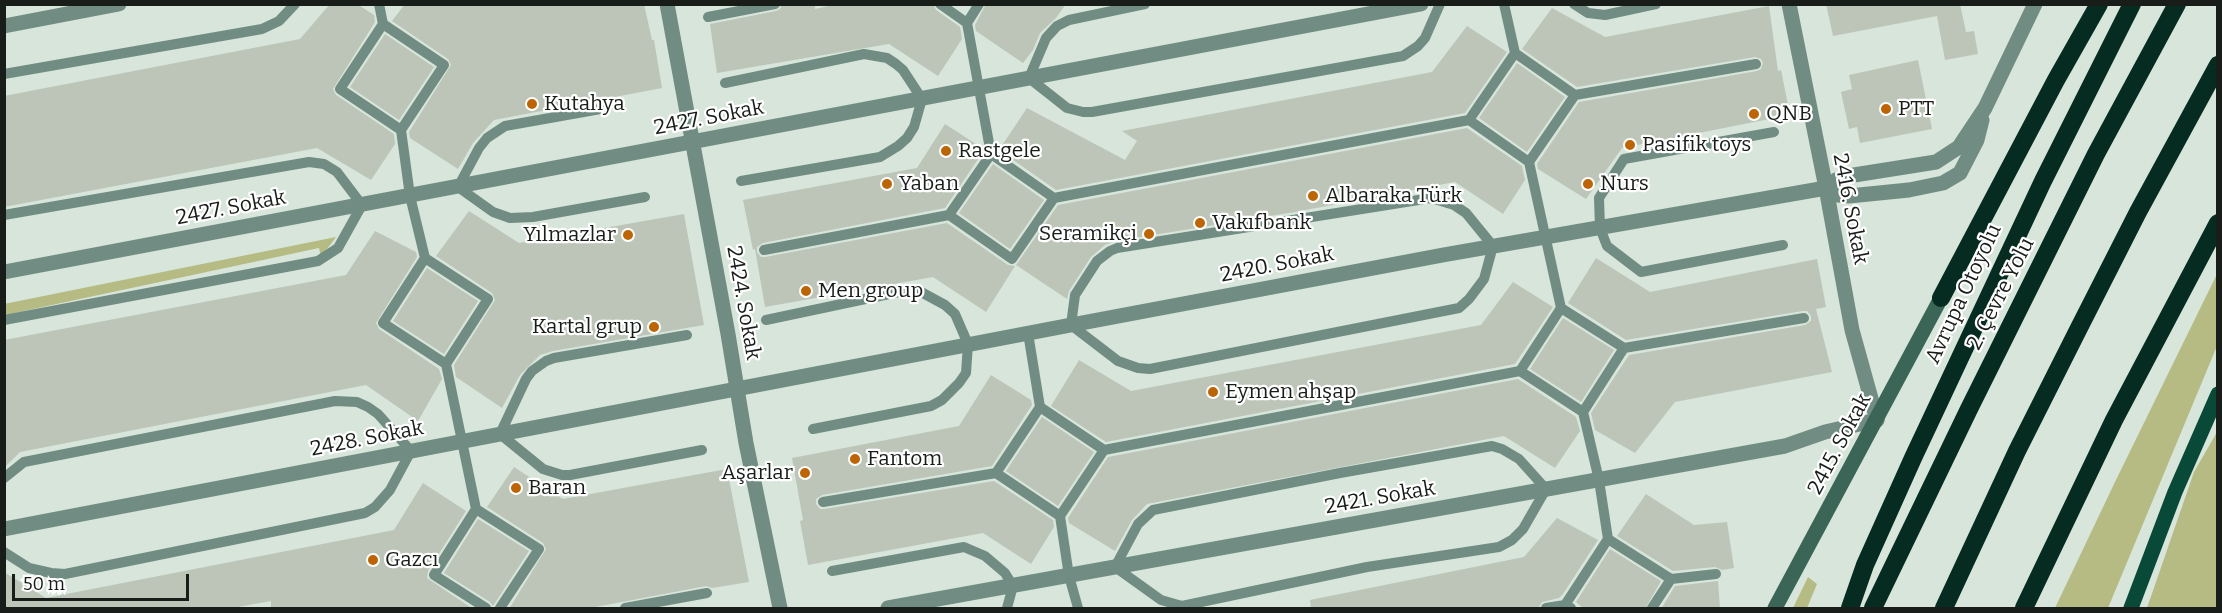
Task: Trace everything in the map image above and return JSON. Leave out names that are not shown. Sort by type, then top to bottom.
[{"type":"highway","points":[[1941,298],[2008,175],[2056,80],[2099,4]]},
{"type":"highway","name":"Avrupa Otoyolu","points":[[1850,609],[1864,565],[1962,352],[2043,182],[2132,4]]},
{"type":"highway","name":"2. Çevre Yolu","points":[[1873,609],[2091,165],[2177,4]]},
{"type":"highway","points":[[1944,609],[2017,451],[2138,212],[2217,65]]},
{"type":"highway","points":[[2024,609],[2114,420],[2217,223]]},
{"type":"main road","name":"2415. Sokak","points":[[1775,609],[1941,298]]},
{"type":"main road","points":[[2132,609],[2175,492],[2212,414],[2217,394]]},
{"type":"street","points":[[4,26],[119,4]]},
{"type":"street","name":"2424. Sokak","points":[[667,4],[746,443],[780,609]]},
{"type":"street","name":"2427. Sokak","points":[[4,272],[1421,4]]},
{"type":"street","name":"2416. Sokak","points":[[1789,4],[1852,330],[1877,420]]},
{"type":"street","points":[[1985,108],[1977,140],[1960,173],[1943,183],[1909,190],[1849,196],[1838,195],[1826,188],[1836,180],[1854,175],[1936,162],[1959,147],[1985,108],[2035,5]]},
{"type":"street","name":"2420. Sokak","points":[[737,388],[1493,246],[1826,188]]},
{"type":"street","name":"2428. Sokak","points":[[4,529],[737,388]]},
{"type":"street","name":"2421. Sokak","points":[[888,609],[1785,447],[1825,432],[1877,420]]},
{"type":"lane","points":[[4,74],[262,29],[279,21],[295,4]]},
{"type":"lane","points":[[379,4],[383,24],[444,65],[401,130],[410,196],[425,258],[488,299],[446,364]]},
{"type":"lane","points":[[708,17],[775,4]]},
{"type":"lane","points":[[940,4],[967,23]]},
{"type":"lane","points":[[979,4],[967,23],[991,154],[1054,198]]},
{"type":"lane","points":[[1145,4],[1069,20],[1057,26],[1047,38],[1029,78],[1061,105],[1074,111],[1092,112],[1115,108],[1403,56],[1425,39],[1440,4]]},
{"type":"lane","points":[[1504,4],[1515,53],[1575,95],[1756,64]]},
{"type":"lane","points":[[1574,4],[1596,15],[1656,4]]},
{"type":"lane","points":[[383,24],[340,88],[401,130]]},
{"type":"lane","points":[[949,215],[1012,259],[1054,198],[1469,120],[1515,53]]},
{"type":"lane","points":[[725,83],[864,54],[887,58],[896,64],[903,70],[922,99],[914,127],[907,138],[880,157],[741,181]]},
{"type":"lane","points":[[1529,162],[1575,95]]},
{"type":"lane","points":[[606,108],[505,126],[487,138],[479,148],[458,187],[493,212],[510,218],[533,218],[645,197]]},
{"type":"lane","points":[[1469,120],[1529,162],[1561,308],[1624,348],[1804,318]]},
{"type":"lane","points":[[1773,132],[1624,159],[1599,198],[1600,228],[1606,246],[1641,272],[1783,245]]},
{"type":"lane","points":[[764,250],[949,215],[991,154]]},
{"type":"lane","points":[[4,215],[309,162],[324,164],[337,172],[362,205],[338,248],[318,261],[4,320]]},
{"type":"lane","points":[[1431,198],[1454,205],[1466,213],[1493,246],[1484,279],[1459,308],[1150,369],[1138,368],[1118,361],[1071,325],[1075,295],[1097,261],[1117,248],[1431,198]]},
{"type":"lane","points":[[425,258],[383,323],[446,364],[476,509],[434,575],[486,609]]},
{"type":"lane","points":[[766,320],[908,290],[927,295],[945,305],[955,315],[968,344],[966,373],[942,400],[931,406],[813,429]]},
{"type":"lane","points":[[1520,371],[1561,308]]},
{"type":"lane","points":[[996,473],[1040,407],[1028,333]]},
{"type":"lane","points":[[687,335],[546,361],[526,379],[500,434],[543,469],[562,475],[702,450]]},
{"type":"lane","points":[[1583,412],[1624,348]]},
{"type":"lane","points":[[1040,407],[1104,450],[1520,371],[1583,412],[1599,480],[1608,539],[1568,607],[1546,609]]},
{"type":"lane","points":[[4,478],[24,462],[335,401],[357,402],[368,407],[378,414],[411,452],[390,490],[375,507],[365,513],[64,574],[29,568],[4,552]]},
{"type":"lane","points":[[1492,446],[1502,448],[1519,459],[1546,489],[1523,529],[1512,540],[1499,547],[1366,567],[1182,606],[1161,600],[1115,567],[1138,524],[1153,510],[1340,473],[1492,446]]},
{"type":"lane","points":[[1078,609],[1069,576],[1060,516],[1104,450]]},
{"type":"lane","points":[[823,502],[996,473],[1060,516]]},
{"type":"lane","points":[[476,509],[539,549],[500,609]]},
{"type":"lane","points":[[1608,539],[1671,579],[1716,574]]},
{"type":"lane","points":[[832,571],[964,547],[995,563],[1013,586],[1007,609]]},
{"type":"lane","points":[[1652,609],[1671,579]]},
{"type":"lane","points":[[625,609],[707,594]]},
{"type":"green space","points":[[336,237],[321,257],[319,248],[5,315],[4,304]]},
{"type":"green space","points":[[2217,274],[2217,346],[2108,608],[2055,608],[2115,482]]},
{"type":"green space","points":[[2217,432],[2217,608],[2147,608],[2194,472]]},
{"type":"green space","points":[[1808,577],[1817,584],[1807,608],[1793,608]]},
{"type":"building","points":[[330,4],[357,4],[374,15],[375,22],[333,89],[336,95],[394,134],[395,144],[371,180],[317,148],[4,207],[4,96],[300,39]]},
{"type":"building","points":[[405,4],[644,4],[652,40],[654,40],[662,88],[494,120],[473,143],[458,169],[410,138],[409,132],[451,65],[448,59],[392,21]]},
{"type":"building","points":[[782,4],[815,4],[815,9],[838,4],[933,4],[936,10],[960,27],[962,39],[938,76],[889,44],[717,73],[710,24],[776,11]]},
{"type":"building","points":[[986,4],[1066,4],[1056,18],[1040,33],[1033,50],[1023,63],[976,31],[975,25]]},
{"type":"building","points":[[1826,4],[1960,4],[1966,32],[1974,31],[1978,54],[1945,60],[1937,16],[1833,36]]},
{"type":"building","points":[[1769,6],[1778,71],[1781,70],[1790,115],[1622,148],[1586,199],[1538,169],[1537,164],[1579,102],[1757,71],[1761,69],[1763,63],[1761,59],[1755,57],[1577,87],[1522,49],[1552,8],[1605,37]]},
{"type":"building","points":[[1467,26],[1507,52],[1465,113],[1056,190],[999,150],[1027,108],[1125,160],[1137,141],[1122,131],[1432,72]]},
{"type":"building","points":[[385,34],[434,67],[399,120],[350,87]]},
{"type":"building","name":"PTT","points":[[1918,60],[1932,129],[1860,143],[1857,127],[1849,129],[1841,92],[1852,89],[1849,75]]},
{"type":"building","points":[[1517,63],[1565,97],[1527,152],[1479,118]]},
{"type":"building","points":[[945,124],[982,148],[983,152],[945,208],[763,243],[757,247],[757,252],[761,257],[765,257],[947,223],[1008,265],[1015,266],[986,312],[933,277],[765,307],[755,249],[753,250],[743,200],[917,168]]},
{"type":"building","points":[[1467,128],[1522,166],[1525,180],[1503,214],[1455,182],[1295,212],[1116,241],[1105,245],[1091,257],[1069,291],[1067,299],[1016,265],[1058,205]]},
{"type":"building","points":[[993,164],[1044,200],[1010,249],[959,213]]},
{"type":"building","points":[[469,211],[519,243],[684,214],[704,325],[540,355],[520,375],[502,408],[456,377],[454,365],[495,300],[492,293],[436,256]]},
{"type":"building","points":[[375,231],[416,252],[417,257],[376,323],[379,329],[439,369],[442,379],[418,421],[366,385],[20,452],[4,468],[4,340],[346,275]]},
{"type":"building","points":[[1596,258],[1650,292],[1817,259],[1826,307],[1816,309],[1832,372],[1675,402],[1635,453],[1595,430],[1591,413],[1629,355],[1805,325],[1811,321],[1811,316],[1807,311],[1803,311],[1626,340],[1568,303]]},
{"type":"building","points":[[427,268],[478,301],[444,354],[393,321]]},
{"type":"building","points":[[1513,282],[1553,307],[1515,364],[1106,442],[1051,406],[1079,360],[1131,391],[1481,325]]},
{"type":"building","points":[[1563,318],[1614,350],[1581,402],[1530,369]]},
{"type":"building","points":[[991,375],[1031,400],[1032,405],[992,466],[822,495],[816,499],[816,504],[820,509],[824,509],[994,481],[1053,520],[1054,527],[1031,564],[983,533],[808,565],[792,458],[959,426]]},
{"type":"building","points":[[1518,379],[1576,417],[1580,431],[1555,468],[1504,436],[1147,504],[1132,520],[1115,551],[1069,523],[1068,518],[1108,457]]},
{"type":"building","points":[[1042,417],[1094,452],[1058,506],[1006,471]]},
{"type":"building","points":[[514,467],[563,499],[727,469],[749,582],[712,588],[706,586],[585,609],[509,609],[546,549],[543,543],[487,507]]},
{"type":"building","points":[[423,483],[466,511],[428,571],[427,578],[473,609],[271,609],[271,601],[227,609],[4,609],[4,572],[46,598],[394,530]]},
{"type":"building","points":[[1646,494],[1694,525],[1727,522],[1734,568],[1722,570],[1715,567],[1673,571],[1617,536]]},
{"type":"building","points":[[1557,518],[1598,540],[1563,594],[1559,598],[1542,602],[1539,607],[1311,609],[1310,600],[1524,557]]},
{"type":"building","points":[[478,519],[529,551],[493,606],[444,573]]},
{"type":"building","points":[[1610,549],[1661,581],[1645,609],[1584,609],[1576,602]]},
{"type":"building","points":[[1718,581],[1720,609],[1661,609],[1675,586]]},
{"type":"place","name":"Kutahya","points":[[532,104]]},
{"type":"place","name":"PTT","points":[[1886,109]]},
{"type":"place","name":"QNB","points":[[1754,114]]},
{"type":"place","name":"Pasifik toys","points":[[1630,145]]},
{"type":"place","name":"Rastgele","points":[[946,151]]},
{"type":"place","name":"Yaban","points":[[887,184]]},
{"type":"place","name":"Nurs","points":[[1588,184]]},
{"type":"place","name":"Albaraka Türk","points":[[1313,196]]},
{"type":"place","name":"Vakıfbank","points":[[1200,223]]},
{"type":"place","name":"Seramikçi","points":[[1149,234]]},
{"type":"place","name":"Yılmazlar","points":[[628,235]]},
{"type":"place","name":"Men group","points":[[806,291]]},
{"type":"place","name":"Kartal grup","points":[[654,327]]},
{"type":"place","name":"Eymen ahşap","points":[[1213,392]]},
{"type":"place","name":"Fantom","points":[[855,459]]},
{"type":"place","name":"Aşarlar","points":[[805,473]]},
{"type":"place","name":"Baran","points":[[516,488]]},
{"type":"place","name":"Gazcı","points":[[373,560]]}]
